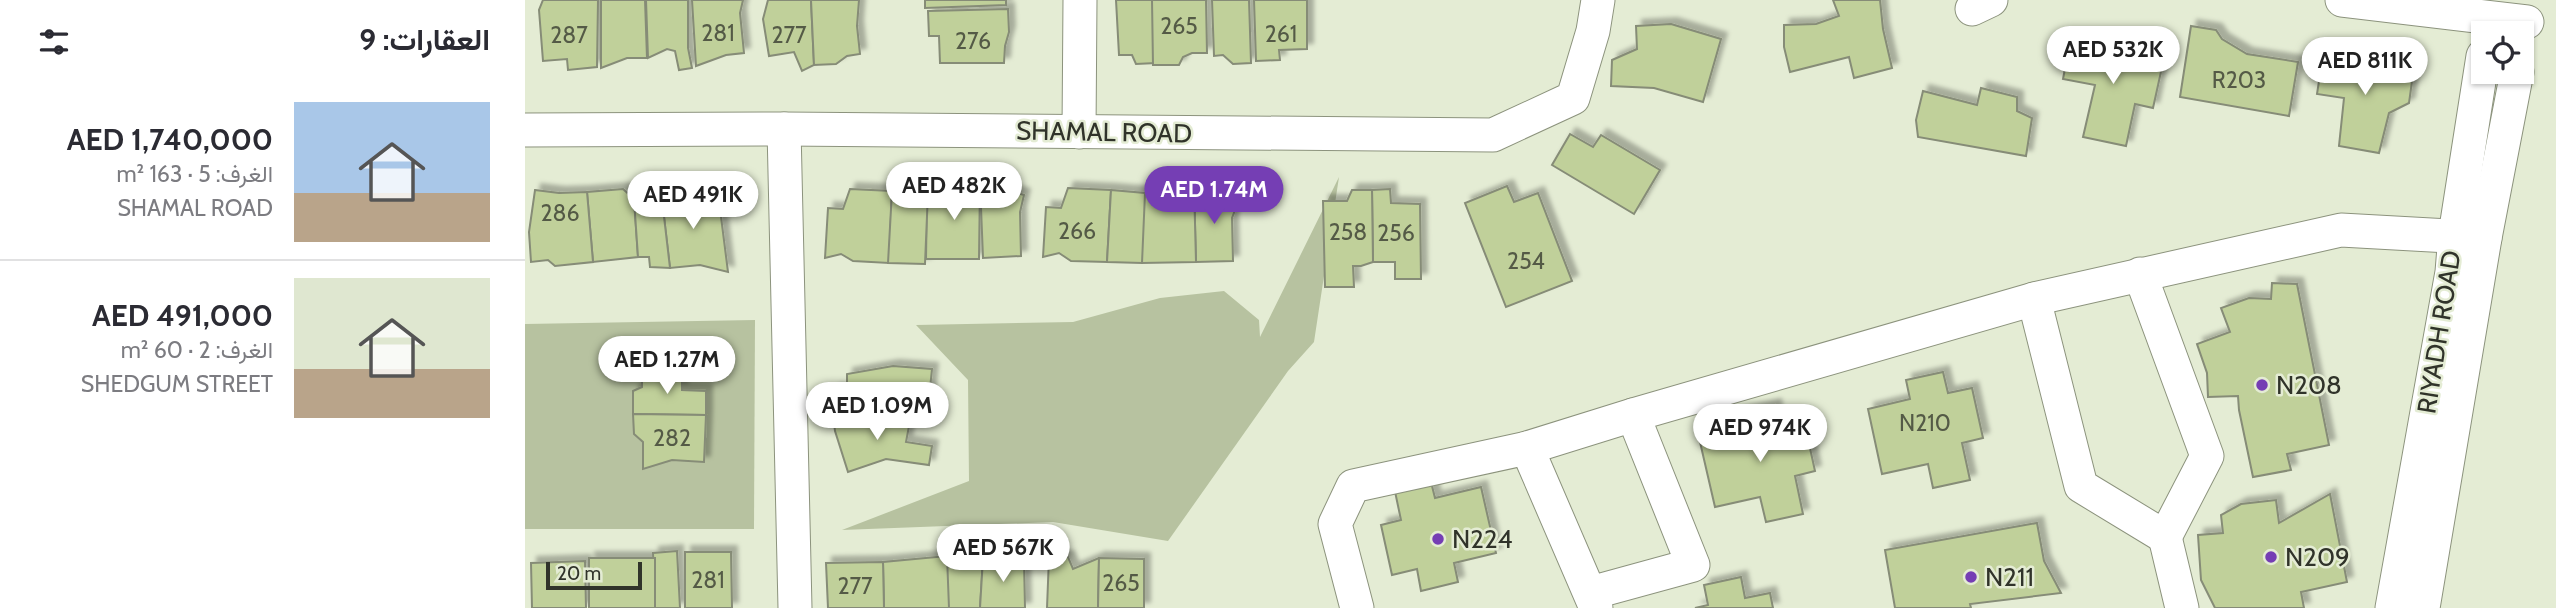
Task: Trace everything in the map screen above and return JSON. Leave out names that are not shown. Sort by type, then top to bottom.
[{"type":"street","points":[[1079,132],[1080,0]]},
{"type":"street","name":"SHAMAL ROAD","points":[[525,130],[784,129],[1493,135],[1573,98],[1593,31],[1598,0]]},
{"type":"street","points":[[2342,0],[2514,21]]},
{"type":"street","name":"RIYADH ROAD","points":[[2423,608],[2470,236],[2481,84]]},
{"type":"street","name":"RIYADH ROAD","points":[[2392,608],[2452,272],[2470,236],[2514,84]]},
{"type":"street","points":[[784,129],[795,608]]},
{"type":"street","points":[[1357,608],[1335,524],[1353,486],[1527,448],[2034,299],[2140,274],[2341,230],[2470,236]]},
{"type":"street","points":[[2140,274],[2207,456],[2165,537],[2182,608]]},
{"type":"street","points":[[2034,299],[2081,486],[2165,537]]},
{"type":"street","points":[[1527,448],[1594,600],[1693,565],[1633,415]]},
{"type":"green space","points":[[1339,177],[1314,342],[1288,371],[1168,541],[1053,522],[842,530],[969,481],[968,380],[916,325],[1073,322],[1160,298],[1224,291],[1259,320],[1260,337]]},
{"type":"green space","points":[[755,320],[754,529],[525,529],[525,324]]},
{"type":"building","points":[[543,0],[598,0],[597,67],[568,70],[567,59],[543,61],[539,10]]},
{"type":"building","points":[[601,0],[645,0],[647,58],[627,58],[601,68]]},
{"type":"building","points":[[646,0],[688,0],[688,48],[692,68],[679,70],[675,51],[667,49],[648,58]]},
{"type":"building","points":[[692,0],[743,0],[740,13],[744,53],[726,55],[696,66]]},
{"type":"building","points":[[768,0],[811,0],[814,65],[802,71],[794,52],[769,56],[763,19]]},
{"type":"building","points":[[811,0],[859,0],[857,26],[860,54],[847,56],[836,64],[814,65]]},
{"type":"building","points":[[925,0],[1006,0],[1006,5],[925,8]]},
{"type":"building","points":[[1116,0],[1153,0],[1156,63],[1136,64],[1132,55],[1119,55]]},
{"type":"building","points":[[1152,0],[1206,0],[1207,53],[1192,53],[1183,57],[1179,65],[1153,65]]},
{"type":"building","points":[[1212,0],[1249,0],[1251,63],[1233,64],[1223,55],[1214,56]]},
{"type":"building","points":[[1254,0],[1307,0],[1307,49],[1279,50],[1280,60],[1256,61]]},
{"type":"building","points":[[1833,0],[1880,0],[1892,68],[1854,78],[1849,57],[1790,72],[1784,47],[1784,25],[1816,24],[1839,16]]},
{"type":"building","points":[[1008,9],[1009,32],[1004,63],[940,63],[939,36],[929,36],[928,11]]},
{"type":"building","points":[[1671,24],[1721,39],[1703,102],[1654,88],[1611,86],[1612,60],[1637,49],[1636,26]]},
{"type":"building","name":"R203","points":[[2191,26],[2216,30],[2222,39],[2247,54],[2298,62],[2289,116],[2180,97]]},
{"type":"building","points":[[2071,38],[2164,58],[2153,108],[2135,104],[2126,146],[2083,137],[2095,85],[2063,79]]},
{"type":"building","points":[[2328,54],[2414,67],[2409,103],[2389,113],[2379,153],[2339,146],[2344,98],[2317,94],[2321,68]]},
{"type":"building","points":[[1981,88],[2017,97],[2017,111],[2032,118],[2026,156],[1918,137],[1916,120],[1923,91],[1977,105]]},
{"type":"building","points":[[1570,134],[1593,147],[1601,135],[1660,170],[1634,214],[1552,165]]},
{"type":"building","points":[[957,182],[980,182],[979,259],[926,259],[927,191]]},
{"type":"building","points":[[980,182],[1024,195],[1020,212],[1021,256],[983,258]]},
{"type":"building","points":[[1194,185],[1239,200],[1232,218],[1233,261],[1196,262]]},
{"type":"building","points":[[1194,185],[1196,262],[1142,263],[1140,194],[1171,186]]},
{"type":"building","points":[[1507,186],[1514,202],[1538,193],[1572,281],[1506,307],[1465,203]]},
{"type":"building","points":[[695,187],[696,204],[719,201],[728,272],[700,265],[670,268],[661,191]]},
{"type":"building","points":[[1068,188],[1111,190],[1107,262],[1071,261],[1059,253],[1043,257],[1046,207],[1061,208]]},
{"type":"building","points":[[623,189],[634,199],[638,257],[593,262],[587,192]]},
{"type":"building","points":[[850,189],[892,191],[889,263],[853,261],[841,254],[825,258],[828,208],[843,209]]},
{"type":"building","points":[[1390,189],[1391,203],[1420,204],[1421,279],[1395,279],[1395,262],[1373,262],[1372,190]]},
{"type":"building","points":[[535,190],[587,192],[593,262],[555,266],[548,260],[531,262],[529,232]]},
{"type":"building","points":[[1111,190],[1145,193],[1142,263],[1107,262]]},
{"type":"building","points":[[1352,190],[1372,190],[1373,262],[1353,266],[1354,287],[1325,287],[1323,201],[1347,201]]},
{"type":"building","points":[[661,191],[670,268],[650,267],[649,257],[638,257],[634,199]]},
{"type":"building","points":[[892,191],[928,192],[925,264],[888,263]]},
{"type":"building","name":"N208","points":[[2272,283],[2297,284],[2329,445],[2287,454],[2291,470],[2253,477],[2238,396],[2208,397],[2207,373],[2197,344],[2230,332],[2221,308],[2249,298],[2271,299]]},
{"type":"building","points":[[893,366],[932,369],[929,398],[912,397],[910,421],[833,415],[834,390],[854,392],[847,384],[847,374]]},
{"type":"building","points":[[642,372],[682,372],[682,390],[706,391],[706,415],[633,414],[633,391],[642,387]]},
{"type":"building","name":"N210","points":[[1943,372],[1948,393],[1972,388],[1983,438],[1962,443],[1970,480],[1933,488],[1928,464],[1882,474],[1868,409],[1910,399],[1906,380]]},
{"type":"building","points":[[1775,405],[1779,426],[1804,421],[1815,471],[1795,476],[1803,514],[1766,522],[1760,497],[1715,507],[1700,442],[1742,433],[1738,413]]},
{"type":"building","points":[[633,414],[706,415],[704,462],[672,460],[643,469],[643,442],[634,434]]},
{"type":"building","points":[[833,415],[910,421],[906,442],[932,446],[929,465],[886,459],[848,472],[835,431]]},
{"type":"building","name":"N224","points":[[1429,474],[1435,498],[1481,487],[1496,553],[1454,563],[1458,582],[1421,591],[1417,569],[1392,575],[1381,525],[1401,520],[1393,482]]},
{"type":"building","name":"N209","points":[[2330,494],[2347,582],[2301,592],[2304,608],[2215,608],[2201,580],[2198,535],[2223,533],[2221,515],[2241,504],[2276,500],[2279,523]]},
{"type":"building","name":"N211","points":[[2037,523],[2044,561],[2061,593],[1970,604],[1971,608],[1895,608],[1885,550]]},
{"type":"building","points":[[677,551],[680,608],[655,608],[653,553]]},
{"type":"building","points":[[685,552],[731,552],[732,608],[685,608]]},
{"type":"building","points":[[947,556],[983,558],[980,608],[947,608]]},
{"type":"building","points":[[947,556],[949,608],[884,608],[883,562]]},
{"type":"building","points":[[1049,557],[1068,557],[1073,569],[1099,558],[1098,608],[1047,608]]},
{"type":"building","points":[[589,558],[655,558],[655,608],[589,608]]},
{"type":"building","points":[[983,558],[1024,562],[1025,608],[980,608]]},
{"type":"building","points":[[1099,558],[1144,559],[1144,608],[1098,608]]},
{"type":"building","points":[[585,561],[586,608],[532,608],[531,563]]},
{"type":"building","points":[[883,562],[884,608],[828,608],[826,563]]},
{"type":"building","points":[[1741,577],[1745,598],[1770,593],[1773,608],[1695,608],[1708,605],[1704,585]]},
{"type":"place","name":"N208","points":[[2262,385]]},
{"type":"place","name":"N224","points":[[1438,539]]},
{"type":"place","name":"N209","points":[[2271,557]]},
{"type":"place","name":"N211","points":[[1971,577]]}]
